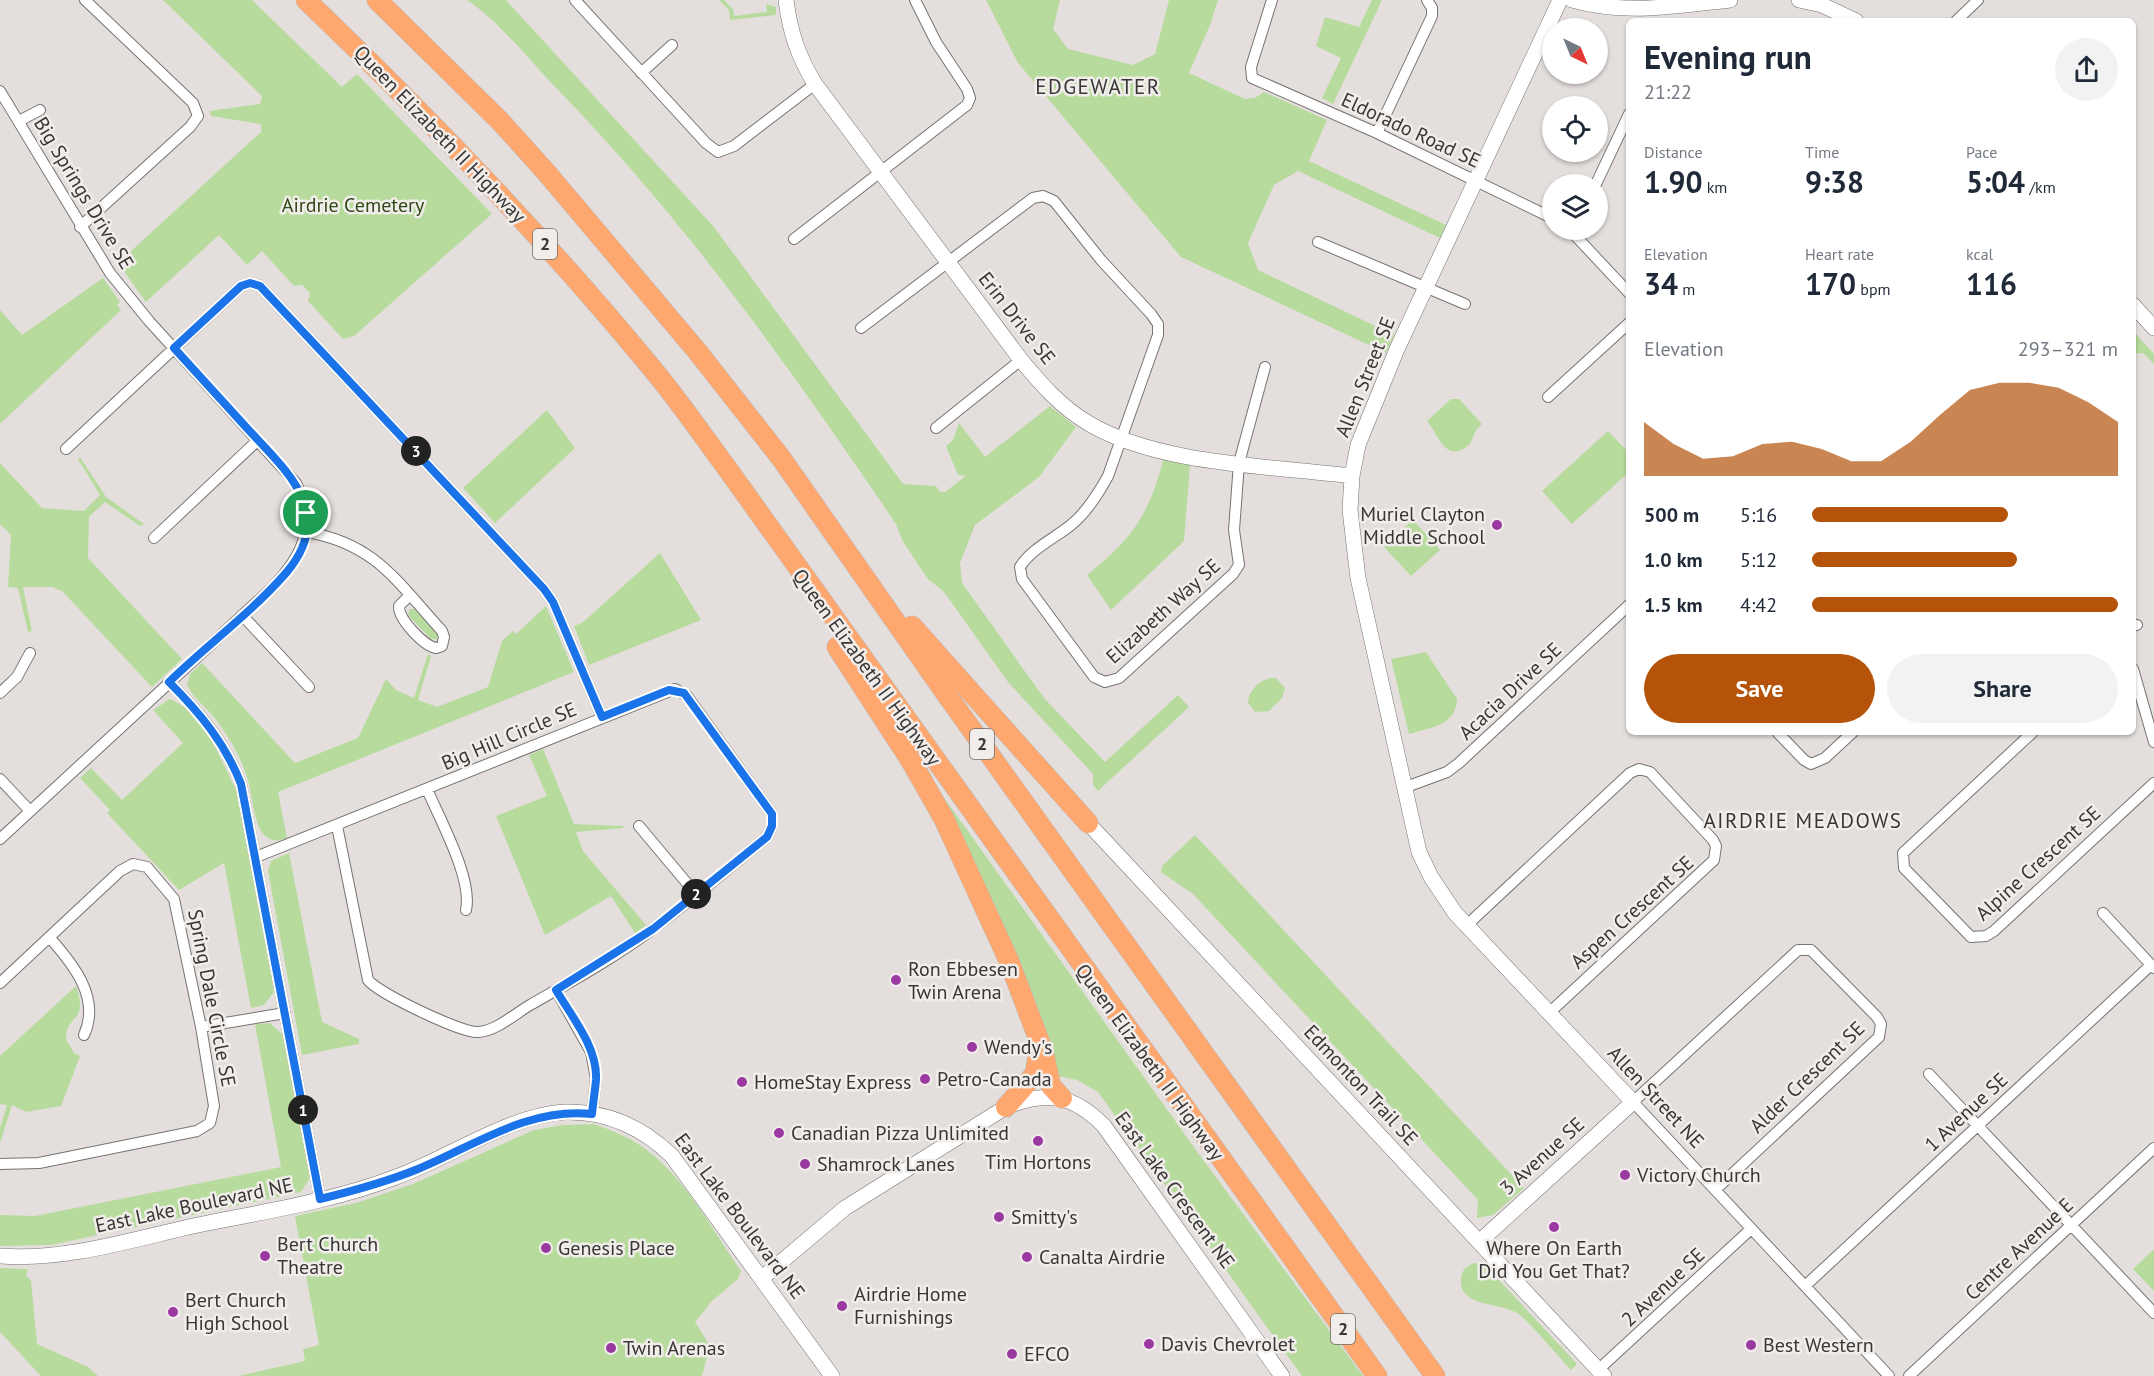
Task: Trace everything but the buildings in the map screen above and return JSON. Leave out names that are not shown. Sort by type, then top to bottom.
[{"type":"highway","name":"Queen Elizabeth II Highway","points":[[306,0],[440,131],[557,256],[651,368],[729,471],[794,565],[1377,1376]]},
{"type":"highway","name":"2","points":[[377,0],[500,121],[603,237],[781,458],[949,698],[1435,1376]]},
{"type":"highway","points":[[857,564],[1088,823]]},
{"type":"highway","points":[[794,565],[817,617],[911,761],[944,819],[990,917],[1035,1027],[1051,1086],[1062,1098]]},
{"type":"highway","points":[[1006,1107],[1031,1079],[1038,1066],[1039,1048],[1035,1027]]},
{"type":"street","points":[[80,227],[190,127],[198,116],[193,103],[85,0]]},
{"type":"street","points":[[575,0],[706,143],[718,152],[734,146],[815,84]]},
{"type":"street","name":"Erin Drive SE","points":[[786,0],[790,29],[798,55],[815,84],[1021,360],[1070,411],[1122,439],[1178,454],[1352,476]]},
{"type":"street","points":[[794,239],[961,113],[970,98],[964,82],[936,42],[915,0]]},
{"type":"street","name":"Eldorado Road SE","points":[[1272,0],[1251,67],[1250,83],[1377,133],[1542,213]]},
{"type":"street","points":[[1377,133],[1432,16],[1432,8],[1427,0]]},
{"type":"street","name":"Allen Street SE","points":[[1467,925],[1443,898],[1419,852],[1358,578],[1350,510],[1352,476],[1358,445],[1368,418],[1425,289],[1560,0]]},
{"type":"street","points":[[1572,0],[1603,7],[1632,9],[1731,0]]},
{"type":"street","points":[[1799,0],[1822,5],[1850,18]]},
{"type":"street","points":[[1959,18],[1978,0]]},
{"type":"street","points":[[641,73],[672,45]]},
{"type":"street","name":"Big Springs Drive SE","points":[[0,91],[80,227],[117,283],[296,483],[306,513],[307,532]]},
{"type":"street","points":[[19,121],[40,110]]},
{"type":"street","points":[[1601,174],[1626,120]]},
{"type":"street","points":[[861,328],[1033,198],[1043,196],[1054,201],[1101,260],[1152,314],[1158,324],[1158,335],[1122,439]]},
{"type":"street","points":[[1581,240],[1626,290]]},
{"type":"street","points":[[1318,242],[1425,289],[1466,304]]},
{"type":"street","points":[[66,449],[241,286],[250,283],[260,286],[544,589],[553,602],[602,717]]},
{"type":"street","points":[[2136,308],[2154,328]]},
{"type":"street","points":[[1548,397],[1626,326]]},
{"type":"street","points":[[936,428],[1021,360]]},
{"type":"street","points":[[1239,463],[1265,367]]},
{"type":"street","name":"Elizabeth Way SE","points":[[1122,439],[1108,476],[1087,508],[1073,523],[1028,557],[1020,567],[1022,579],[1098,681],[1112,681],[1119,678],[1236,570],[1239,557],[1234,530],[1239,463]]},
{"type":"street","points":[[154,538],[258,440]]},
{"type":"street","points":[[0,839],[286,572],[302,548],[307,532],[336,538],[365,552],[409,596],[442,631],[444,637],[442,646],[432,647],[427,644],[400,615],[399,606],[409,596]]},
{"type":"street","name":"Acacia Drive SE","points":[[1406,787],[1447,772],[1459,763],[1626,608]]},
{"type":"street","points":[[242,615],[309,687]]},
{"type":"street","points":[[0,693],[17,677],[30,653]]},
{"type":"street","points":[[2136,679],[2154,742]]},
{"type":"street","points":[[169,682],[202,716],[233,764],[243,794],[320,1199]]},
{"type":"street","name":"Big Hill Circle SE","points":[[256,857],[669,690],[684,693],[772,814],[772,826],[767,837],[653,929],[492,1028],[477,1032],[463,1029],[377,990],[368,980],[337,826]]},
{"type":"street","points":[[1780,735],[1804,760],[1811,764],[1825,758],[1850,735]]},
{"type":"street","name":"Alpine Crescent SE","points":[[2030,735],[1903,853],[1904,868],[1971,937],[1986,936],[1994,931],[2154,783]]},
{"type":"street","name":"Aspen Crescent SE","points":[[1467,925],[1630,773],[1639,769],[1650,772],[1713,840],[1716,846],[1714,860],[1549,1012]]},
{"type":"street","points":[[0,778],[30,811]]},
{"type":"street","points":[[427,789],[466,884],[468,901],[466,910]]},
{"type":"street","name":"Edmonton Trail SE","points":[[1088,823],[1601,1373]]},
{"type":"street","points":[[639,826],[696,894]]},
{"type":"street","name":"Spring Dale Circle SE","points":[[0,983],[127,866],[140,864],[147,867],[174,899],[201,1027],[214,1106],[214,1115],[205,1129],[39,1163],[0,1164]]},
{"type":"street","points":[[2103,913],[2152,967]]},
{"type":"street","name":"Allen Street NE","points":[[1467,925],[1889,1376]]},
{"type":"street","points":[[50,938],[81,977],[88,1010],[88,1025],[84,1035]]},
{"type":"street","name":"Alder Crescent SE","points":[[1633,1102],[1798,950],[1806,948],[1815,952],[1877,1017],[1881,1030],[1875,1042],[1715,1190]]},
{"type":"street","name":"1 Avenue SE","points":[[1805,1286],[2152,967]]},
{"type":"street","points":[[556,990],[583,1035],[594,1064],[596,1079],[592,1114]]},
{"type":"street","points":[[201,1027],[285,1012]]},
{"type":"street","points":[[1929,1074],[2154,1313]]},
{"type":"street","name":"East Lake Crescent NE","points":[[762,1278],[845,1208],[1006,1107],[1032,1098],[1062,1098],[1084,1107],[1104,1126],[1282,1376]]},
{"type":"street","name":"3 Avenue SE","points":[[1479,1242],[1633,1102]]},
{"type":"street","name":"East Lake Boulevard NE","points":[[0,1256],[48,1256],[320,1199],[395,1178],[526,1121],[564,1112],[592,1114],[625,1122],[643,1132],[672,1156],[832,1376]]},
{"type":"street","name":"Centre Avenue E","points":[[1910,1376],[2154,1148]]},
{"type":"street","name":"2 Avenue SE","points":[[1601,1373],[1751,1229]]},
{"type":"green space","name":"Airdrie Cemetery","points":[[163,0],[252,0],[342,87],[357,74],[492,214],[354,336],[343,339],[308,301],[310,293],[302,285],[294,286],[262,251],[247,265],[219,235],[146,302],[118,263],[261,132],[261,124],[211,116],[210,111],[260,104],[262,96]]},
{"type":"green space","points":[[467,0],[506,0],[714,227],[903,484],[936,486],[940,492],[945,492],[966,476],[958,475],[946,446],[953,440],[959,423],[985,457],[1050,406],[1076,427],[1039,477],[975,525],[960,563],[962,583],[1044,698],[1105,762],[1178,695],[1189,707],[1098,791],[1093,785],[1093,774],[1008,682],[944,592],[927,578],[902,540],[896,524],[818,411],[696,247],[608,143],[504,32]]},
{"type":"green space","points":[[719,0],[724,0],[733,9],[734,16],[767,12],[766,4],[776,7],[776,15],[730,20],[729,10]]},
{"type":"green space","points":[[986,0],[1060,0],[1053,29],[1068,49],[1133,65],[1155,54],[1169,0],[1218,0],[1189,73],[1245,99],[1255,98],[1264,92],[1327,120],[1309,161],[1446,225],[1440,238],[1298,171],[1274,185],[1248,243],[1258,270],[1394,335],[1386,353],[1181,257],[1018,63]]},
{"type":"green space","points":[[1372,0],[1382,0],[1333,104],[1322,98],[1341,58],[1316,46],[1325,17],[1359,27]]},
{"type":"green space","points":[[103,278],[120,302],[117,305],[121,310],[0,424],[0,310],[22,335]]},
{"type":"green space","points":[[2136,334],[2154,354],[2154,364],[2143,353],[2136,354]]},
{"type":"green space","points":[[1451,399],[1459,399],[1482,424],[1476,430],[1470,444],[1461,450],[1454,451],[1448,450],[1443,445],[1427,421]]},
{"type":"green space","points":[[547,410],[575,448],[495,523],[463,488]]},
{"type":"green space","points":[[1608,431],[1626,450],[1626,475],[1572,524],[1542,491]]},
{"type":"green space","points":[[80,457],[106,497],[144,524],[140,526],[105,502],[89,517],[88,558],[182,659],[152,687],[62,591],[52,587],[23,587],[32,631],[28,632],[18,588],[8,587],[11,535],[0,524],[0,463],[42,508],[84,511],[100,495],[78,459]]},
{"type":"green space","points":[[1163,460],[1190,465],[1184,541],[1111,610],[1087,575],[1116,550],[1137,525],[1152,496]]},
{"type":"green space","points":[[1413,520],[1440,550],[1411,576],[1384,547]]},
{"type":"green space","points":[[660,553],[701,620],[589,665],[574,626],[582,623]]},
{"type":"green space","points":[[546,606],[574,672],[278,792],[287,838],[276,840],[267,838],[261,831],[247,777],[237,753],[229,738],[187,684],[190,674],[202,663],[295,763],[358,738],[386,679],[396,690],[414,698],[428,654],[431,656],[418,700],[437,707],[488,687],[502,641],[513,631],[516,634]]},
{"type":"green space","points":[[410,609],[414,609],[437,634],[437,639],[431,639],[408,615]]},
{"type":"green space","points":[[1426,652],[1457,699],[1456,708],[1447,720],[1440,724],[1409,734],[1391,659]]},
{"type":"green space","points":[[1276,678],[1285,688],[1282,698],[1269,711],[1255,712],[1248,703],[1251,693],[1261,682]]},
{"type":"green space","points":[[170,699],[185,707],[211,738],[236,790],[274,992],[264,1005],[251,1008],[224,863],[179,890],[107,813],[110,810],[80,778],[91,768],[122,800],[183,743],[153,710]]},
{"type":"green space","points":[[543,749],[574,824],[623,826],[623,828],[576,832],[583,851],[646,925],[635,933],[611,896],[545,935],[496,816],[547,796],[529,755]]},
{"type":"green space","points":[[937,788],[1201,1157],[1363,1376],[1302,1376],[1098,1092],[1077,1080],[1057,1076]]},
{"type":"green space","points":[[1195,835],[1524,1188],[1493,1215],[1477,1218],[1478,1200],[1193,894],[1161,872],[1162,866]]},
{"type":"green space","points":[[289,853],[322,1022],[359,1039],[359,1044],[302,1055],[268,871],[271,861]]},
{"type":"green space","points":[[76,986],[79,1013],[69,1025],[66,1039],[74,1053],[80,1056],[61,1106],[26,1112],[12,1105],[0,1143],[0,1128],[7,1105],[0,1104],[0,1056]]},
{"type":"green space","points":[[270,1023],[283,1035],[310,1178],[301,1192],[51,1245],[0,1246],[0,1215],[35,1216],[281,1167],[255,1024]]},
{"type":"green space","points":[[594,1124],[635,1142],[662,1163],[710,1223],[741,1271],[738,1279],[711,1302],[695,1322],[710,1346],[702,1376],[238,1376],[305,1361],[303,1349],[319,1345],[295,1216],[356,1203],[413,1184],[534,1130],[563,1125]]},
{"type":"green space","points":[[2154,1249],[2154,1291],[2133,1269]]},
{"type":"green space","points":[[1474,1263],[1485,1265],[1577,1364],[1571,1370],[1520,1315],[1475,1300],[1467,1295],[1462,1289],[1461,1277],[1464,1269]]},
{"type":"green space","points":[[0,1268],[28,1269],[26,1276],[31,1280],[37,1344],[88,1367],[98,1376],[41,1376],[0,1332]]},
{"type":"place","name":"Muriel Clayton Middle School","points":[[1497,525]]},
{"type":"place","name":"Ron Ebbesen Twin Arena","points":[[896,980]]},
{"type":"place","name":"Wendy's","points":[[972,1047]]},
{"type":"place","name":"Petro-Canada","points":[[925,1079]]},
{"type":"place","name":"HomeStay Express","points":[[742,1082]]},
{"type":"place","name":"Canadian Pizza Unlimited","points":[[779,1133]]},
{"type":"place","name":"Tim Hortons","points":[[1038,1141]]},
{"type":"place","name":"Shamrock Lanes","points":[[805,1164]]},
{"type":"place","name":"Victory Church","points":[[1625,1175]]},
{"type":"place","name":"Smitty's","points":[[999,1217]]},
{"type":"place","name":"Where On Earth Did You Get That?","points":[[1554,1227]]},
{"type":"place","name":"Genesis Place","points":[[546,1248]]},
{"type":"place","name":"Bert Church Theatre","points":[[265,1256]]},
{"type":"place","name":"Canalta Airdrie","points":[[1027,1257]]},
{"type":"place","name":"Airdrie Home Furnishings","points":[[842,1306]]},
{"type":"place","name":"Bert Church High School","points":[[173,1312]]},
{"type":"place","name":"Davis Chevrolet","points":[[1149,1344]]},
{"type":"place","name":"Best Western","points":[[1751,1345]]},
{"type":"place","name":"Twin Arenas","points":[[611,1348]]},
{"type":"place","name":"EFCO","points":[[1012,1354]]},
{"type":"district","name":"EDGEWATER","points":[[1098,87]]},
{"type":"district","name":"AIRDRIE MEADOWS","points":[[1803,821]]},
{"type":"route","points":[[246,284],[260,286],[335,363],[544,589],[553,602],[602,717],[669,690],[680,690],[687,696],[772,814],[773,821],[771,832],[767,837],[653,929],[556,990],[591,1052],[596,1079],[592,1114],[564,1112],[526,1121],[395,1178],[320,1199],[241,784],[218,737],[202,716],[169,682],[272,588],[286,572],[302,548],[307,532],[306,513],[296,483],[285,469],[174,348],[241,286],[246,284]]}]
